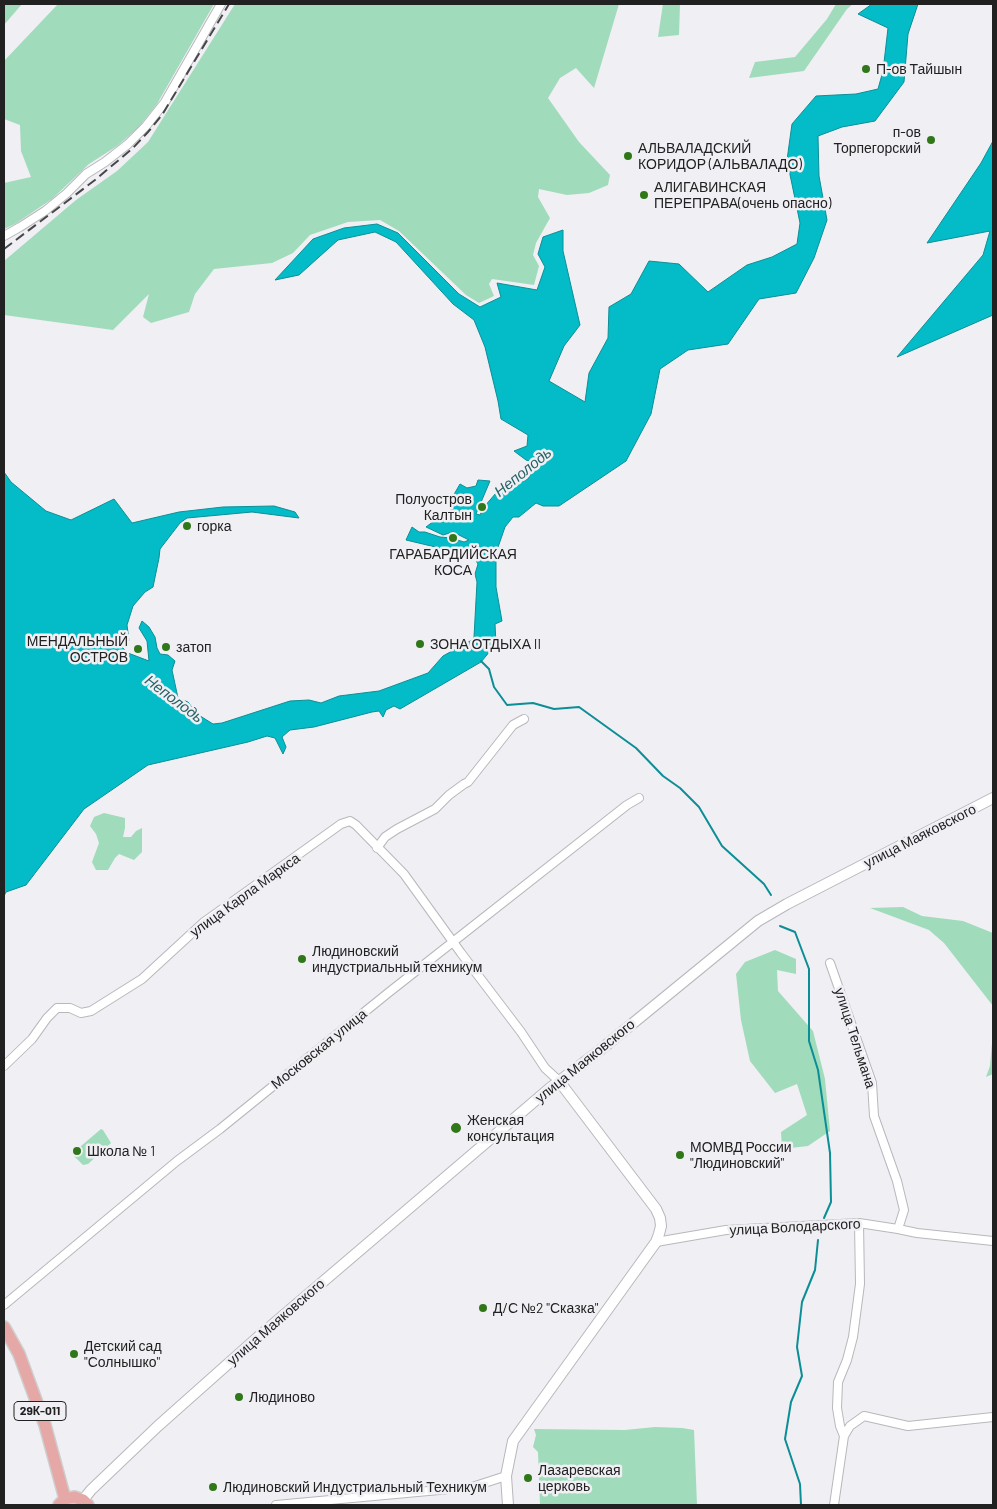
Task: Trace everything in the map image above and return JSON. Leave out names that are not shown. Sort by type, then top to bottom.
[{"type":"main road","name":"29К-011","points":[[4,1327],[19,1354],[39,1408],[62,1502],[74,1497],[86,1503]]},
{"type":"street","points":[[4,236],[45,211],[86,174],[128,144],[146,126],[165,102],[221,4]]},
{"type":"street","points":[[508,1505],[506,1476],[513,1441],[656,1242],[660,1226],[660,1218],[656,1209],[559,1081],[545,1068],[521,1032],[404,874],[377,848],[385,837],[435,809],[449,795],[468,782],[513,725],[524,719]]},
{"type":"street","name":"Московская улица","points":[[4,1304],[177,1161],[627,805],[639,798]]},
{"type":"street","name":"улица Маяковского","points":[[86,1503],[91,1490],[152,1432],[257,1338],[559,1081],[599,1051],[758,921],[787,904],[993,798]]},
{"type":"street","name":"улица Карла Маркса","points":[[4,1066],[32,1039],[47,1018],[57,1008],[70,1008],[81,1013],[92,1011],[142,979],[204,922],[341,824],[350,821],[356,825],[377,848]]},
{"type":"street","name":"улица Тельмана","points":[[830,963],[872,1083],[874,1116],[897,1181],[904,1210],[898,1228]]},
{"type":"street","points":[[844,1436],[837,1408],[838,1382],[847,1360],[853,1337],[860,1284],[859,1223]]},
{"type":"street","name":"улица Володарского","points":[[656,1242],[726,1230],[859,1223],[898,1228],[917,1234],[993,1241]]},
{"type":"street","points":[[834,1505],[844,1436],[850,1426],[864,1416],[908,1426],[993,1417]]},
{"type":"street","points":[[276,1505],[472,1487],[506,1476]]},
{"type":"green space","points":[[4,4],[22,4],[4,25]]},
{"type":"green space","points":[[58,4],[214,4],[157,104],[138,128],[117,146],[89,164],[52,199],[15,224],[4,229],[4,183],[31,177],[21,151],[20,125],[4,119],[4,61]]},
{"type":"green space","points":[[235,4],[619,4],[594,88],[576,68],[560,78],[548,98],[579,142],[610,175],[608,185],[589,193],[567,195],[539,189],[538,197],[550,218],[536,243],[533,255],[539,266],[534,285],[492,279],[489,284],[494,296],[479,303],[466,295],[399,231],[380,220],[348,222],[310,235],[293,253],[272,263],[214,269],[195,294],[189,312],[151,323],[143,317],[149,294],[113,330],[4,315],[4,261],[76,200],[117,171],[148,142]]},
{"type":"green space","points":[[663,4],[680,4],[679,35],[658,37]]},
{"type":"green space","points":[[836,4],[853,4],[847,9],[804,71],[749,78],[755,62],[795,57],[827,19]]},
{"type":"green space","points":[[104,813],[125,818],[123,837],[131,837],[142,828],[142,852],[134,860],[119,854],[108,870],[96,870],[92,862],[99,843],[96,834],[90,826],[94,817]]},
{"type":"green space","points":[[903,907],[922,916],[963,921],[993,933],[993,1006],[944,943],[929,930],[870,908]]},
{"type":"green space","points":[[775,950],[796,959],[796,974],[777,970],[778,991],[813,1031],[825,1079],[830,1131],[808,1146],[782,1149],[781,1132],[807,1115],[797,1084],[775,1093],[750,1061],[741,1020],[736,974],[745,962]]},
{"type":"green space","points":[[993,1031],[993,1074],[986,1077],[990,1066]]},
{"type":"green space","points":[[101,1129],[111,1143],[88,1164],[83,1165],[74,1156],[74,1152]]},
{"type":"green space","points":[[655,1427],[694,1430],[697,1505],[540,1505],[538,1452],[533,1447],[536,1435],[534,1429],[625,1430]]},
{"type":"water","name":"Неполодь","points":[[872,4],[918,4],[908,34],[904,82],[875,121],[842,127],[818,136],[819,176],[827,220],[814,258],[796,293],[759,299],[728,344],[688,350],[660,369],[651,414],[626,461],[559,506],[543,506],[536,503],[519,517],[513,517],[505,527],[496,553],[496,587],[502,621],[495,624],[496,644],[481,662],[400,709],[394,706],[386,710],[383,717],[379,711],[314,727],[290,730],[282,737],[286,747],[283,754],[275,738],[267,736],[148,765],[84,809],[26,885],[6,892],[4,896],[4,472],[11,482],[46,511],[71,520],[114,499],[132,523],[179,512],[223,507],[274,506],[295,512],[299,518],[252,512],[187,518],[180,523],[160,549],[153,587],[145,592],[133,606],[127,625],[129,641],[122,647],[128,653],[149,661],[147,641],[139,628],[142,621],[149,627],[155,637],[160,654],[168,655],[175,661],[172,670],[178,698],[188,702],[197,714],[213,724],[222,723],[290,701],[309,700],[321,703],[339,696],[379,691],[428,673],[443,656],[474,637],[477,582],[475,574],[478,564],[473,556],[461,548],[448,550],[406,540],[412,527],[419,532],[440,537],[464,542],[469,540],[453,532],[443,535],[426,527],[434,521],[442,522],[453,516],[449,503],[460,484],[467,488],[476,486],[478,480],[490,481],[476,514],[480,515],[496,493],[528,479],[532,471],[539,465],[526,460],[514,451],[527,446],[528,435],[501,419],[485,347],[474,320],[453,304],[396,242],[375,232],[338,240],[299,275],[275,280],[313,239],[344,228],[377,224],[398,233],[459,294],[480,307],[501,297],[497,283],[537,290],[545,267],[538,254],[543,237],[563,230],[563,251],[580,325],[564,346],[549,381],[585,402],[589,373],[608,338],[609,307],[631,294],[649,261],[679,264],[708,292],[747,265],[772,257],[797,244],[800,223],[787,160],[792,124],[816,96],[856,94],[878,89],[883,71],[888,28],[858,14]]},
{"type":"water","points":[[993,141],[993,315],[897,357],[983,255],[990,231],[927,243],[981,163]]},
{"type":"waterway","points":[[481,661],[489,669],[494,687],[507,705],[533,703],[554,709],[579,707],[636,748],[663,776],[680,788],[699,807],[722,846],[764,884],[771,895]]},
{"type":"waterway","points":[[780,926],[795,932],[809,969],[809,1041],[818,1070],[830,1153],[831,1202],[824,1218]]},
{"type":"waterway","points":[[801,1505],[800,1484],[785,1439],[791,1402],[802,1376],[797,1347],[802,1302],[815,1270],[818,1240]]},
{"type":"railway","points":[[4,249],[95,180],[133,148],[148,132],[162,115],[229,4]]},
{"type":"place","name":"П-ов Тайшын","points":[[866,69]]},
{"type":"place","name":"п-ов Торпегорский","points":[[931,140]]},
{"type":"place","name":"АЛЬВАЛАДСКИЙ КОРИДОР (АЛЬВАЛАДО)","points":[[628,156]]},
{"type":"place","name":"АЛИГАВИНСКАЯ ПЕРЕПРАВА(очень опасно)","points":[[644,195]]},
{"type":"place","name":"Полуостров Калтын","points":[[482,507]]},
{"type":"place","name":"горка","points":[[187,526]]},
{"type":"place","name":"ГАРАБАРДИЙСКАЯ КОСА","points":[[453,538]]},
{"type":"place","name":"ЗОНА ОТДЫХА II","points":[[420,644]]},
{"type":"place","name":"затоп","points":[[166,647]]},
{"type":"place","name":"МЕНДАЛЬНЫЙ ОСТРОВ","points":[[138,649]]},
{"type":"place","name":"Людиновский индустриальный техникум","points":[[302,959]]},
{"type":"place","name":"Женская консультация","points":[[456,1128]]},
{"type":"place","name":"Школа № 1","points":[[77,1151]]},
{"type":"place","name":"МОМВД России \"Людиновский\"","points":[[680,1155]]},
{"type":"place","name":"Д/С №2 \"Сказка\"","points":[[483,1308]]},
{"type":"place","name":"Детский сад \"Солнышко\"","points":[[74,1354]]},
{"type":"place","name":"Людиново","points":[[239,1397]]},
{"type":"place","name":"Лазаревская церковь","points":[[528,1478]]},
{"type":"place","name":"Людиновский Индустриальный Техникум","points":[[213,1487]]}]
